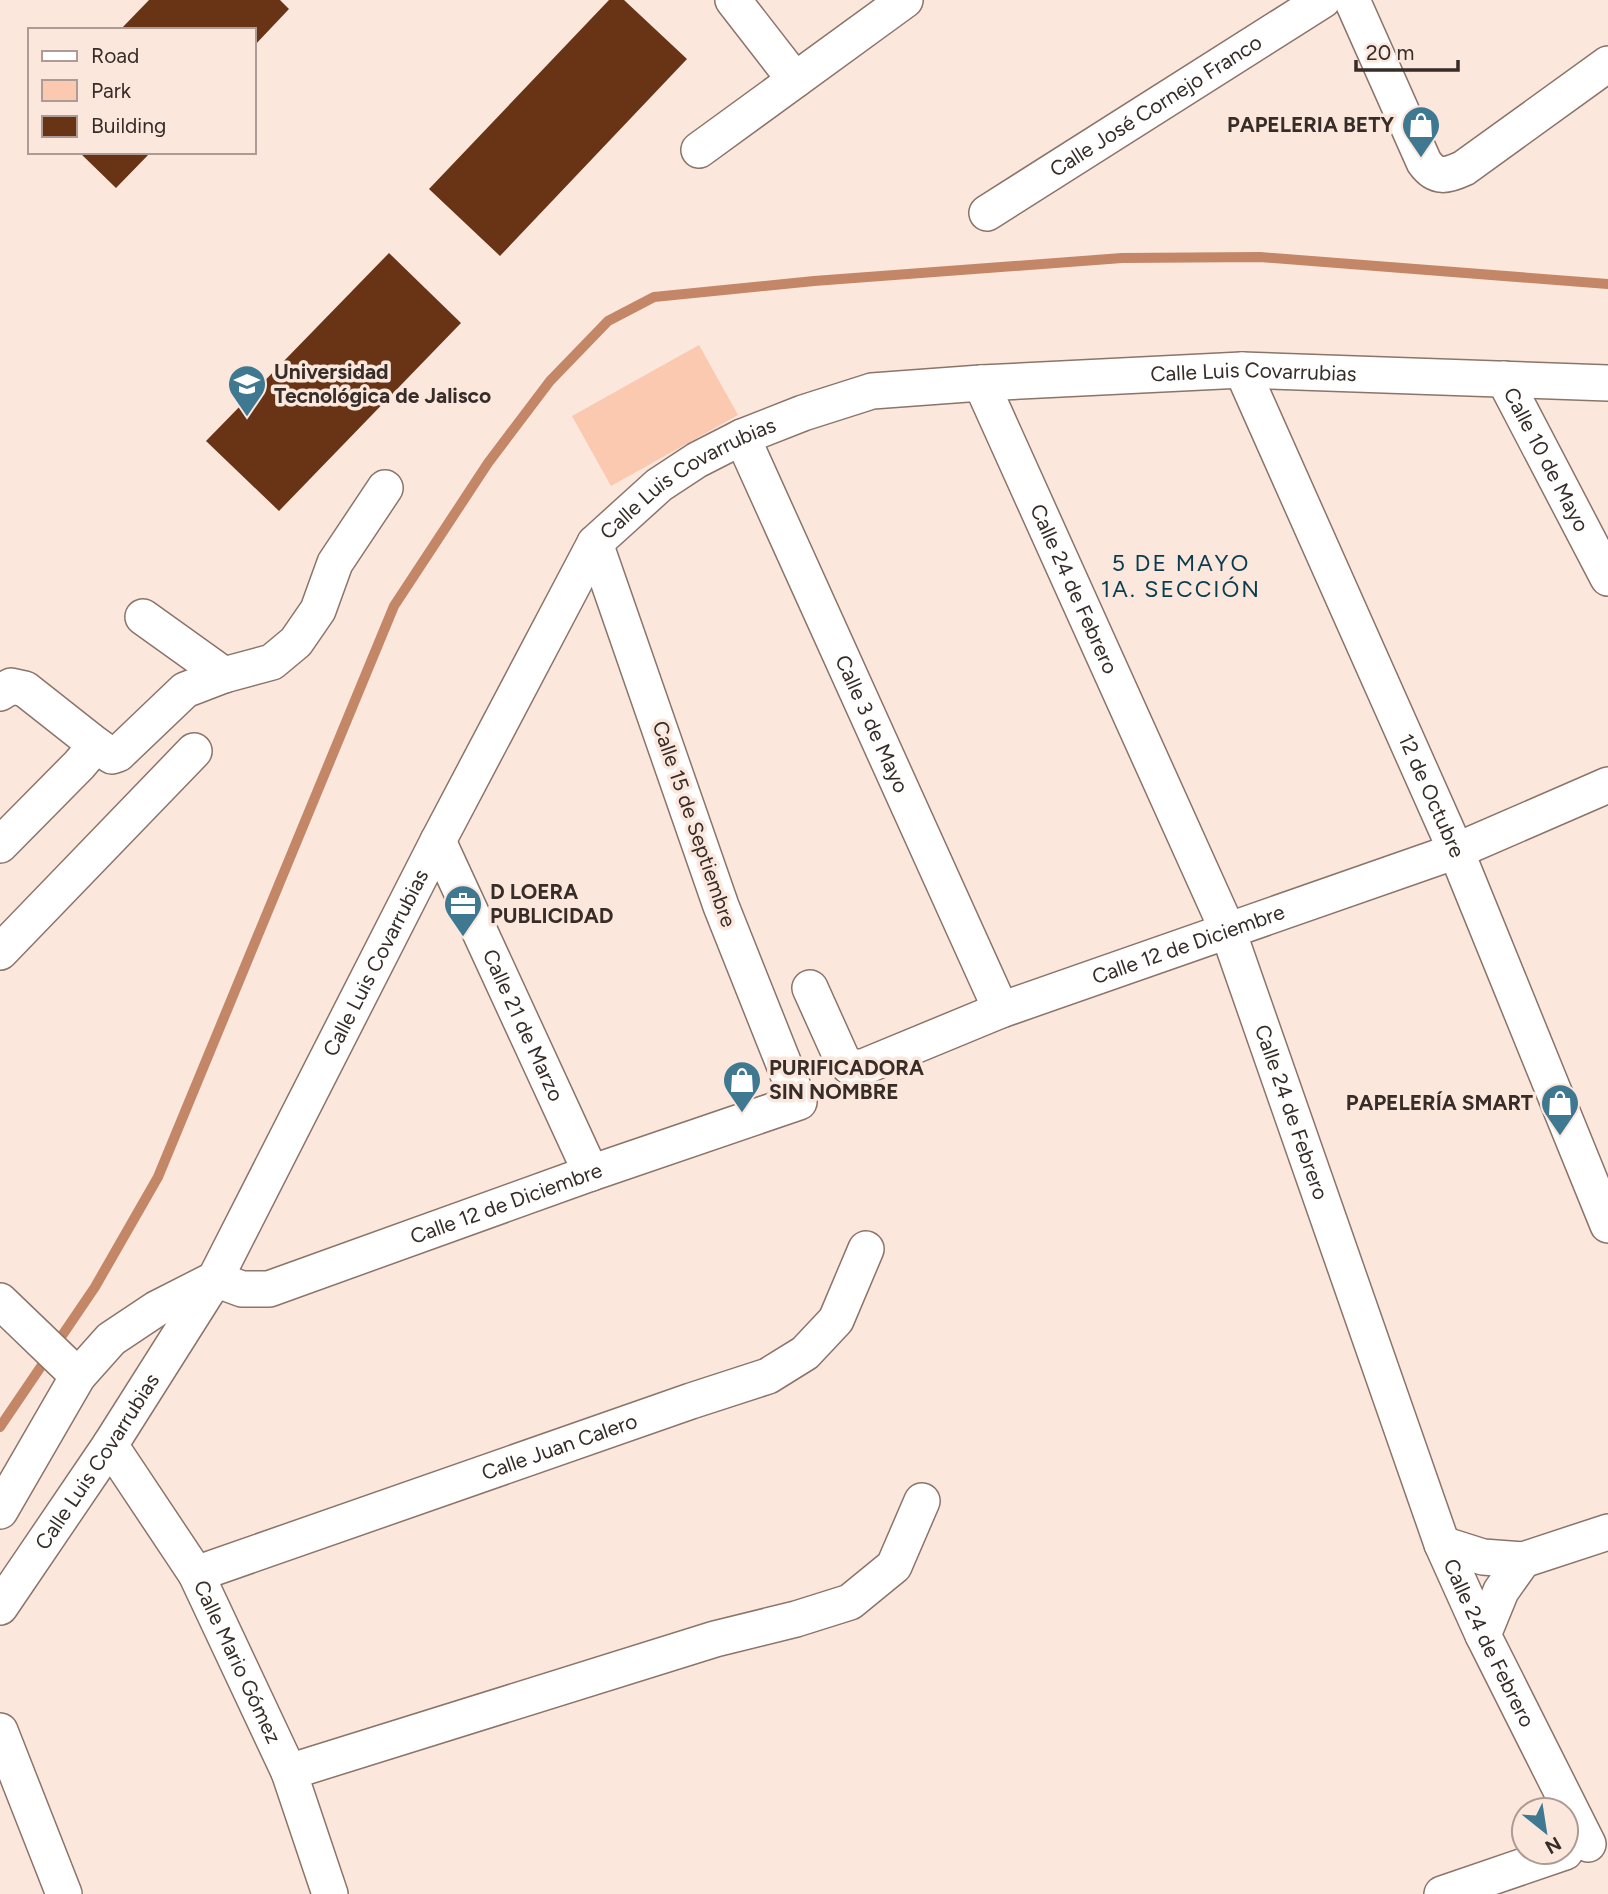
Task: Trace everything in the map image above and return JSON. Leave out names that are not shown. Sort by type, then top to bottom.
[{"type":"street","points":[[733,0],[795,80]]},
{"type":"street","points":[[699,150],[905,0]]},
{"type":"street","name":"Calle José Cornejo Franco","points":[[987,213],[1323,0]]},
{"type":"street","points":[[1352,0],[1424,162],[1430,170],[1441,175],[1464,168],[1608,64]]},
{"type":"street","name":"Calle Luis Covarrubias","points":[[0,1607],[110,1445],[215,1279],[438,841],[596,544],[659,485],[697,460],[741,437],[803,413],[872,391],[1242,370],[1608,383]]},
{"type":"street","name":"12 de Octubre","points":[[1242,370],[1456,851],[1608,1225]]},
{"type":"street","name":"Calle 10 de Mayo","points":[[1504,379],[1608,578]]},
{"type":"street","name":"Calle 24 de Febrero","points":[[981,383],[1228,931],[1442,1544],[1582,1847]]},
{"type":"street","name":"Calle 3 de Mayo","points":[[741,437],[1001,1010]]},
{"type":"street","points":[[0,693],[12,686],[25,690],[96,746],[112,756],[118,754],[185,691],[272,662],[296,642],[318,610],[335,563],[385,488]]},
{"type":"street","name":"Calle 15 de Septiembre","points":[[596,544],[721,906],[799,1102]]},
{"type":"street","points":[[143,617],[224,676]]},
{"type":"street","points":[[0,845],[96,746]]},
{"type":"street","points":[[0,952],[194,751]]},
{"type":"street","name":"Calle 12 de Diciembre","points":[[810,988],[842,1059],[850,1066],[863,1067],[1001,1010],[1456,851],[1608,785]]},
{"type":"street","name":"Calle 21 de Marzo","points":[[438,841],[591,1173]]},
{"type":"street","name":"Calle 12 de Diciembre","points":[[215,1279],[242,1289],[269,1289],[591,1173],[799,1102]]},
{"type":"street","name":"Calle Juan Calero","points":[[196,1574],[768,1376],[805,1353],[836,1320],[866,1249]]},
{"type":"street","points":[[0,1511],[70,1368],[156,1309],[215,1279]]},
{"type":"street","points":[[11,1312],[70,1368]]},
{"type":"street","name":"Calle Mario Gómez","points":[[110,1445],[196,1574],[289,1772],[330,1894]]},
{"type":"street","points":[[289,1772],[715,1639],[796,1619],[850,1602],[894,1566],[922,1501]]},
{"type":"street","points":[[1442,1544],[1483,1557],[1523,1560],[1608,1532]]},
{"type":"street","points":[[1483,1635],[1501,1591],[1523,1560]]},
{"type":"street","points":[[0,1732],[64,1894]]},
{"type":"street","points":[[1442,1894],[1582,1847]]},
{"type":"green space","points":[[699,345],[738,415],[611,486],[572,416]]},
{"type":"building","points":[[149,0],[280,0],[289,9],[256,44],[256,28],[122,28]]},
{"type":"building","points":[[609,0],[624,0],[687,59],[500,256],[429,189]]},
{"type":"building","points":[[81,154],[149,154],[116,188]]},
{"type":"building","points":[[389,253],[461,323],[279,511],[206,441]]},
{"type":"waterway","points":[[0,1427],[95,1287],[158,1177],[394,606],[488,463],[550,381],[608,321],[654,297],[814,281],[1122,258],[1260,257],[1608,284]]},
{"type":"place","name":"PAPELERIA BETY","points":[[1421,159]]},
{"type":"place","name":"Universidad Tecnológica de Jalisco","points":[[247,418]]},
{"type":"place","name":"D LOERA PUBLICIDAD","points":[[463,938]]},
{"type":"place","name":"PURIFICADORA SIN NOMBRE","points":[[742,1114]]},
{"type":"place","name":"PAPELERÍA SMART","points":[[1560,1137]]},
{"type":"district","name":"5 DE MAYO 1A. SECCIÓN","points":[[1181,576]]}]
